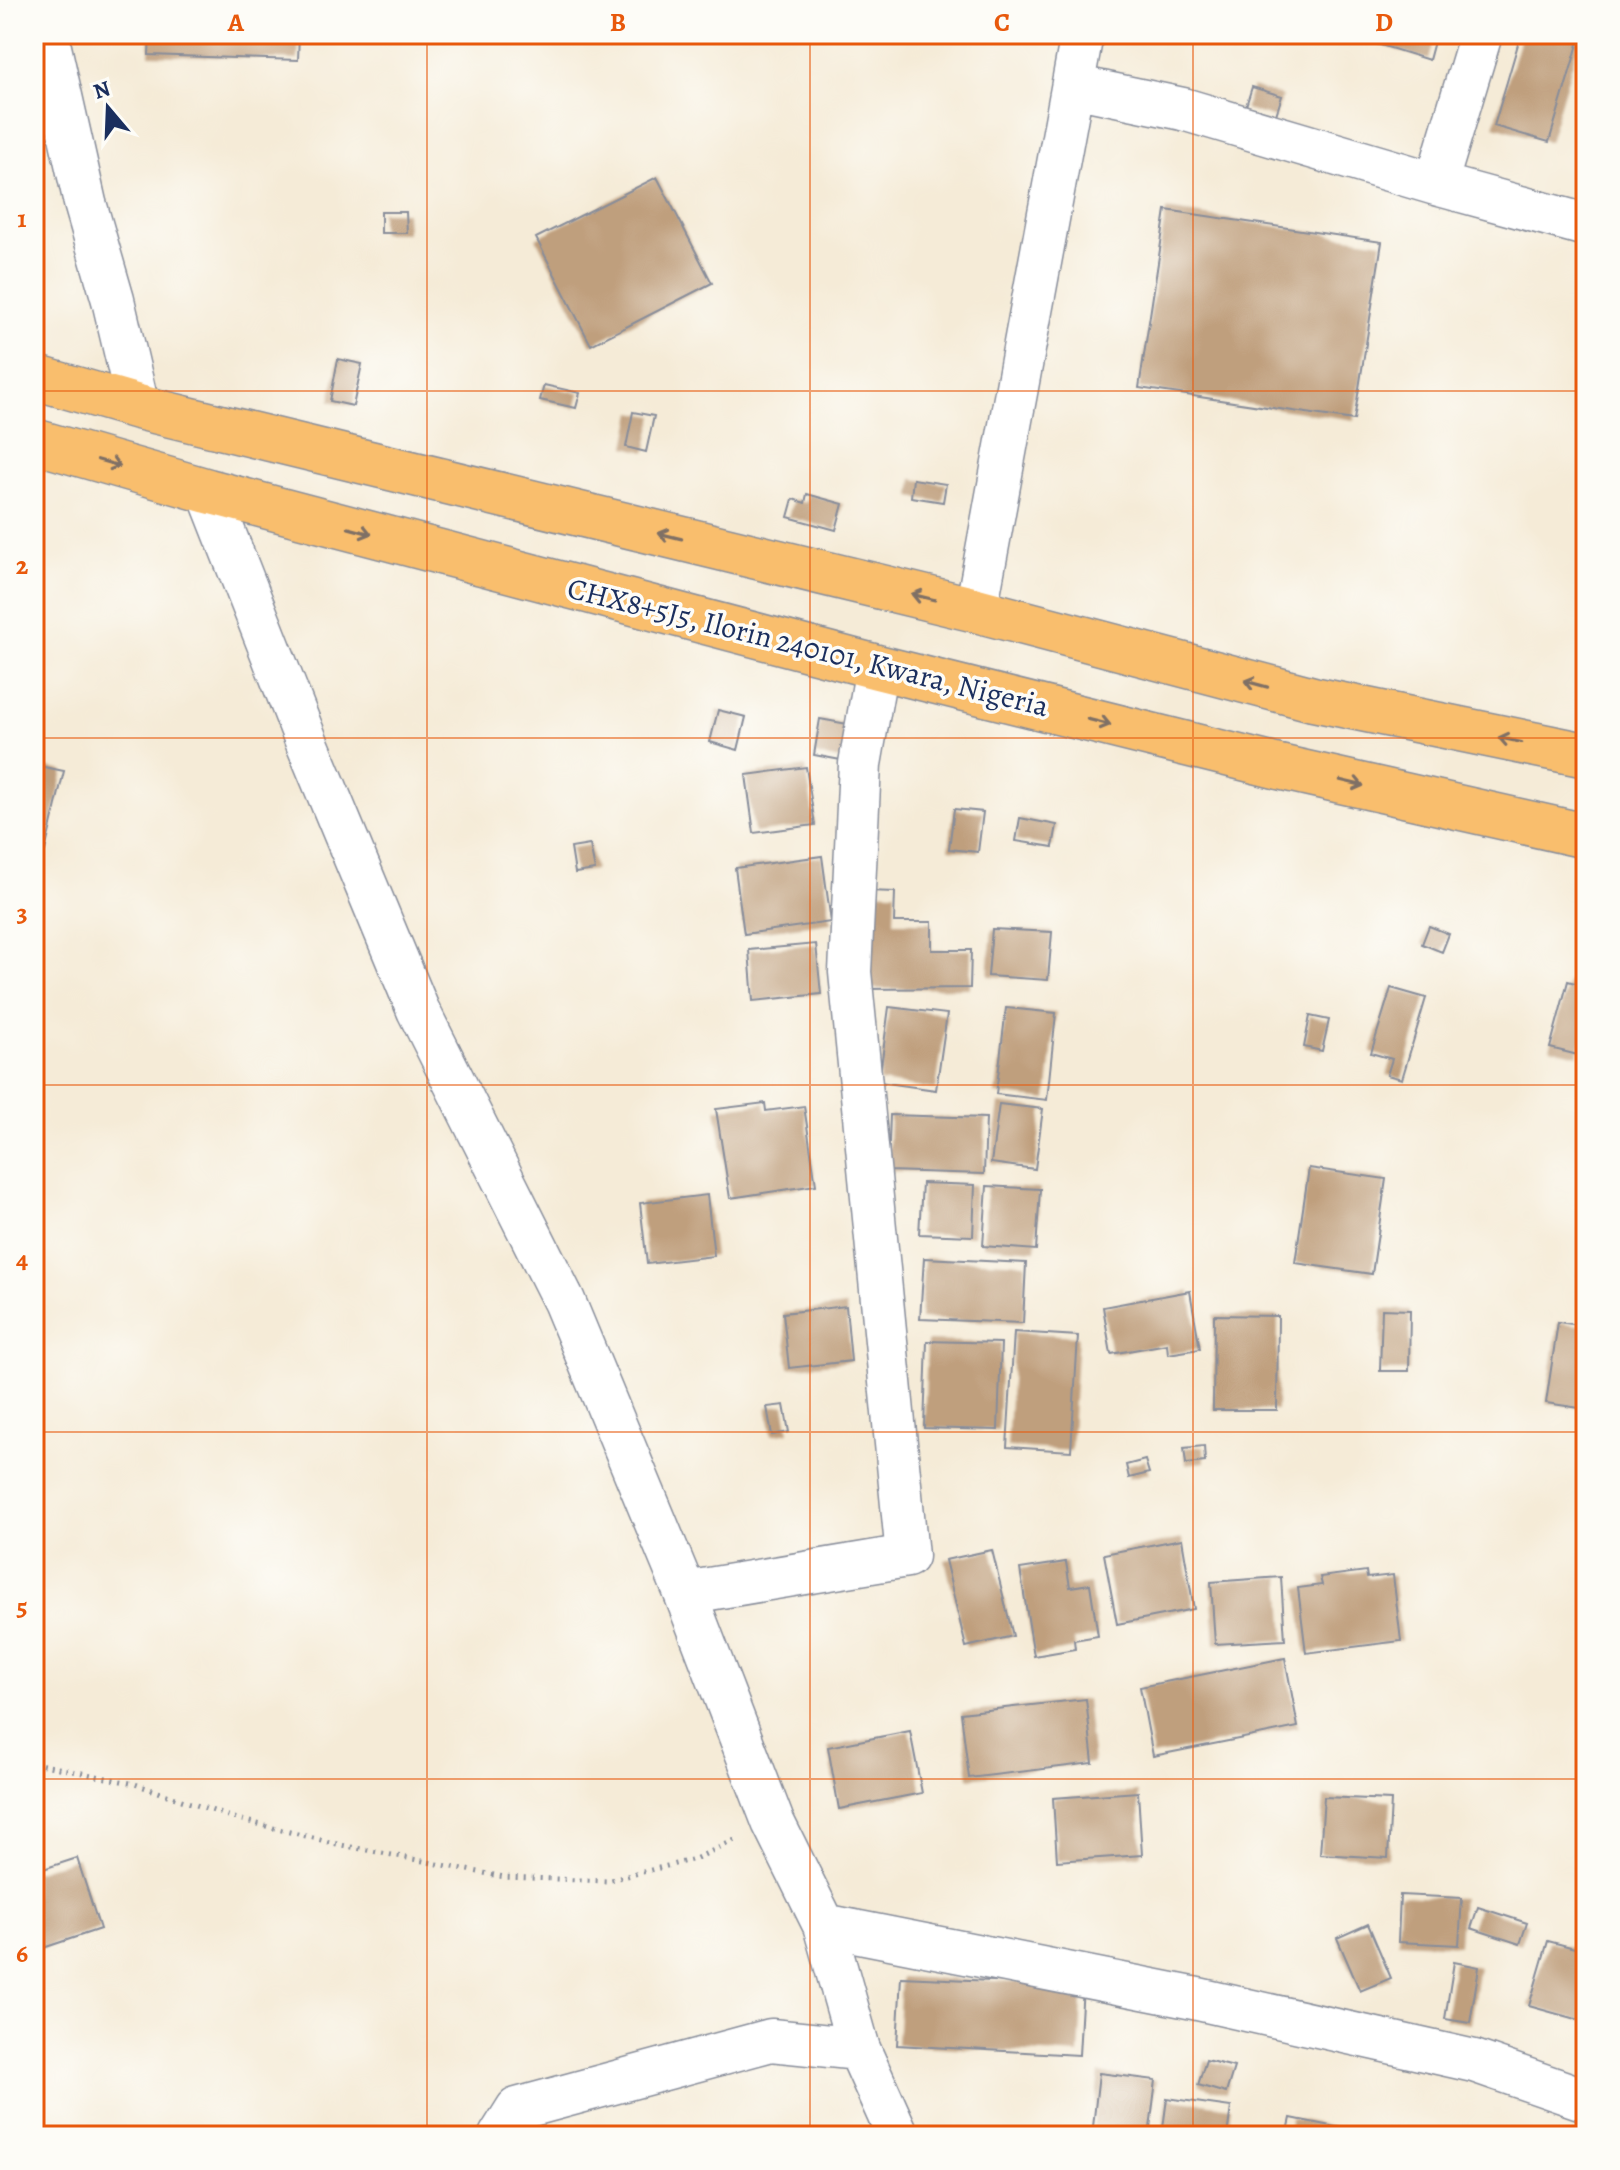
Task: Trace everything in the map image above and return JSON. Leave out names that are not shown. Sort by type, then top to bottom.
[{"type":"main road","points":[[34,377],[138,407],[976,610],[1313,699],[1586,755]]},
{"type":"main road","name":"CHX8+5J5, Ilorin 240101, Kwara, Nigeria","points":[[34,441],[208,491],[877,667],[1279,767],[1586,836]]},
{"type":"street","points":[[47,34],[85,203],[113,300],[138,407]]},
{"type":"street","points":[[976,610],[1082,34]]},
{"type":"street","points":[[1436,184],[1481,34]]},
{"type":"street","points":[[1073,86],[1183,109],[1586,225]]},
{"type":"street","points":[[208,491],[307,743],[418,1010],[564,1301],[685,1593],[773,1822],[824,1925],[859,2049],[898,2136]]},
{"type":"street","points":[[685,1593],[907,1556],[850,972],[860,764],[877,667]]},
{"type":"street","points":[[824,1925],[1198,1999],[1459,2058],[1586,2100]]},
{"type":"street","points":[[500,2136],[517,2109],[771,2040],[859,2049]]},
{"type":"path","points":[[34,1763],[135,1784],[234,1818],[341,1845],[504,1877],[607,1881],[695,1859],[773,1822]]},
{"type":"building","points":[[150,34],[299,34],[298,60],[149,55]]},
{"type":"building","points":[[1345,34],[1436,34],[1429,60]]},
{"type":"building","points":[[1521,34],[1581,34],[1549,142],[1494,126]]},
{"type":"building","points":[[1252,87],[1282,96],[1275,118],[1245,109]]},
{"type":"building","points":[[657,177],[712,283],[591,345],[536,238]]},
{"type":"building","points":[[1166,210],[1382,242],[1354,420],[1139,388]]},
{"type":"building","points":[[381,212],[406,212],[407,233],[381,233]]},
{"type":"building","points":[[338,359],[362,364],[353,406],[330,401]]},
{"type":"building","points":[[544,385],[580,393],[576,408],[540,400]]},
{"type":"building","points":[[633,412],[654,416],[646,452],[626,447]]},
{"type":"building","points":[[913,479],[946,484],[943,502],[911,497]]},
{"type":"building","points":[[807,494],[843,504],[836,530],[788,517],[793,499],[805,503]]},
{"type":"building","points":[[718,710],[746,717],[738,750],[710,742]]},
{"type":"building","points":[[820,719],[853,725],[846,761],[814,755]]},
{"type":"building","points":[[34,765],[64,771],[45,851],[34,848]]},
{"type":"building","points":[[806,767],[815,825],[754,833],[746,775]]},
{"type":"building","points":[[954,809],[983,812],[978,852],[949,849]]},
{"type":"building","points":[[1020,818],[1057,825],[1053,847],[1016,841]]},
{"type":"building","points":[[590,845],[595,870],[575,873],[571,848]]},
{"type":"building","points":[[822,856],[831,922],[744,934],[735,868]]},
{"type":"building","points":[[867,891],[895,892],[894,922],[932,922],[932,950],[971,950],[970,988],[866,989]]},
{"type":"building","points":[[1429,926],[1449,934],[1442,952],[1422,944]]},
{"type":"building","points":[[992,929],[1052,932],[1048,980],[988,976]]},
{"type":"building","points":[[816,944],[821,994],[753,1001],[749,950]]},
{"type":"building","points":[[1568,981],[1586,986],[1586,1027],[1578,1055],[1550,1048]]},
{"type":"building","points":[[1391,988],[1426,998],[1402,1079],[1387,1075],[1392,1059],[1371,1053]]},
{"type":"building","points":[[889,1007],[947,1014],[936,1090],[879,1082]]},
{"type":"building","points":[[1006,1008],[1056,1013],[1047,1100],[996,1094]]},
{"type":"building","points":[[1310,1016],[1329,1020],[1322,1051],[1304,1047]]},
{"type":"building","points":[[765,1103],[766,1111],[804,1106],[816,1185],[730,1198],[716,1109]]},
{"type":"building","points":[[999,1104],[1043,1109],[1035,1169],[991,1163]]},
{"type":"building","points":[[890,1115],[986,1118],[984,1174],[888,1171]]},
{"type":"building","points":[[1309,1168],[1386,1179],[1372,1274],[1295,1263]]},
{"type":"building","points":[[922,1183],[975,1185],[973,1236],[919,1234]]},
{"type":"building","points":[[987,1186],[1040,1189],[1036,1250],[983,1246]]},
{"type":"building","points":[[707,1195],[714,1256],[647,1264],[640,1203]]},
{"type":"building","points":[[924,1258],[1026,1263],[1023,1323],[920,1319]]},
{"type":"building","points":[[1190,1291],[1200,1349],[1168,1354],[1167,1344],[1111,1354],[1103,1307]]},
{"type":"building","points":[[846,1306],[851,1361],[789,1368],[783,1313]]},
{"type":"building","points":[[1382,1309],[1410,1310],[1409,1371],[1380,1371]]},
{"type":"building","points":[[1214,1315],[1278,1316],[1277,1410],[1213,1410]]},
{"type":"building","points":[[1558,1322],[1586,1326],[1586,1367],[1580,1408],[1546,1403]]},
{"type":"building","points":[[1014,1332],[1078,1336],[1071,1451],[1007,1447]]},
{"type":"building","points":[[927,1341],[1001,1343],[998,1430],[924,1428]]},
{"type":"building","points":[[784,1405],[789,1432],[772,1435],[767,1407]]},
{"type":"building","points":[[1204,1446],[1205,1462],[1186,1464],[1184,1448]]},
{"type":"building","points":[[1145,1460],[1149,1473],[1129,1478],[1126,1465]]},
{"type":"building","points":[[1182,1539],[1194,1609],[1117,1624],[1104,1554]]},
{"type":"building","points":[[992,1550],[1013,1636],[966,1647],[945,1560]]},
{"type":"building","points":[[1066,1562],[1070,1587],[1090,1584],[1098,1636],[1074,1640],[1075,1649],[1034,1656],[1020,1569]]},
{"type":"building","points":[[1366,1571],[1367,1578],[1393,1575],[1401,1641],[1306,1653],[1298,1588],[1322,1585],[1320,1577]]},
{"type":"building","points":[[1281,1577],[1285,1640],[1215,1644],[1211,1582]]},
{"type":"building","points":[[1285,1658],[1298,1727],[1153,1756],[1140,1687]]},
{"type":"building","points":[[1086,1699],[1093,1763],[969,1778],[961,1713]]},
{"type":"building","points":[[910,1731],[922,1793],[839,1809],[828,1747]]},
{"type":"building","points":[[1138,1792],[1142,1855],[1057,1861],[1053,1798]]},
{"type":"building","points":[[1324,1797],[1391,1800],[1388,1858],[1320,1854]]},
{"type":"building","points":[[77,1858],[100,1929],[34,1951],[34,1872]]},
{"type":"building","points":[[1400,1895],[1462,1898],[1459,1945],[1398,1942]]},
{"type":"building","points":[[1478,1907],[1527,1923],[1520,1944],[1471,1928]]},
{"type":"building","points":[[1368,1924],[1391,1978],[1360,1991],[1337,1938]]},
{"type":"building","points":[[1548,1941],[1586,1951],[1586,2022],[1529,2006]]},
{"type":"building","points":[[1454,1962],[1479,1967],[1470,2023],[1445,2019]]},
{"type":"building","points":[[901,1977],[1083,1985],[1079,2055],[897,2045]]},
{"type":"building","points":[[1206,2060],[1234,2067],[1226,2093],[1198,2085]]},
{"type":"building","points":[[1099,2073],[1156,2080],[1149,2136],[1092,2136]]},
{"type":"building","points":[[1167,2098],[1231,2107],[1227,2136],[1162,2136]]},
{"type":"building","points":[[1291,2118],[1375,2135],[1375,2136],[1287,2136]]}]
